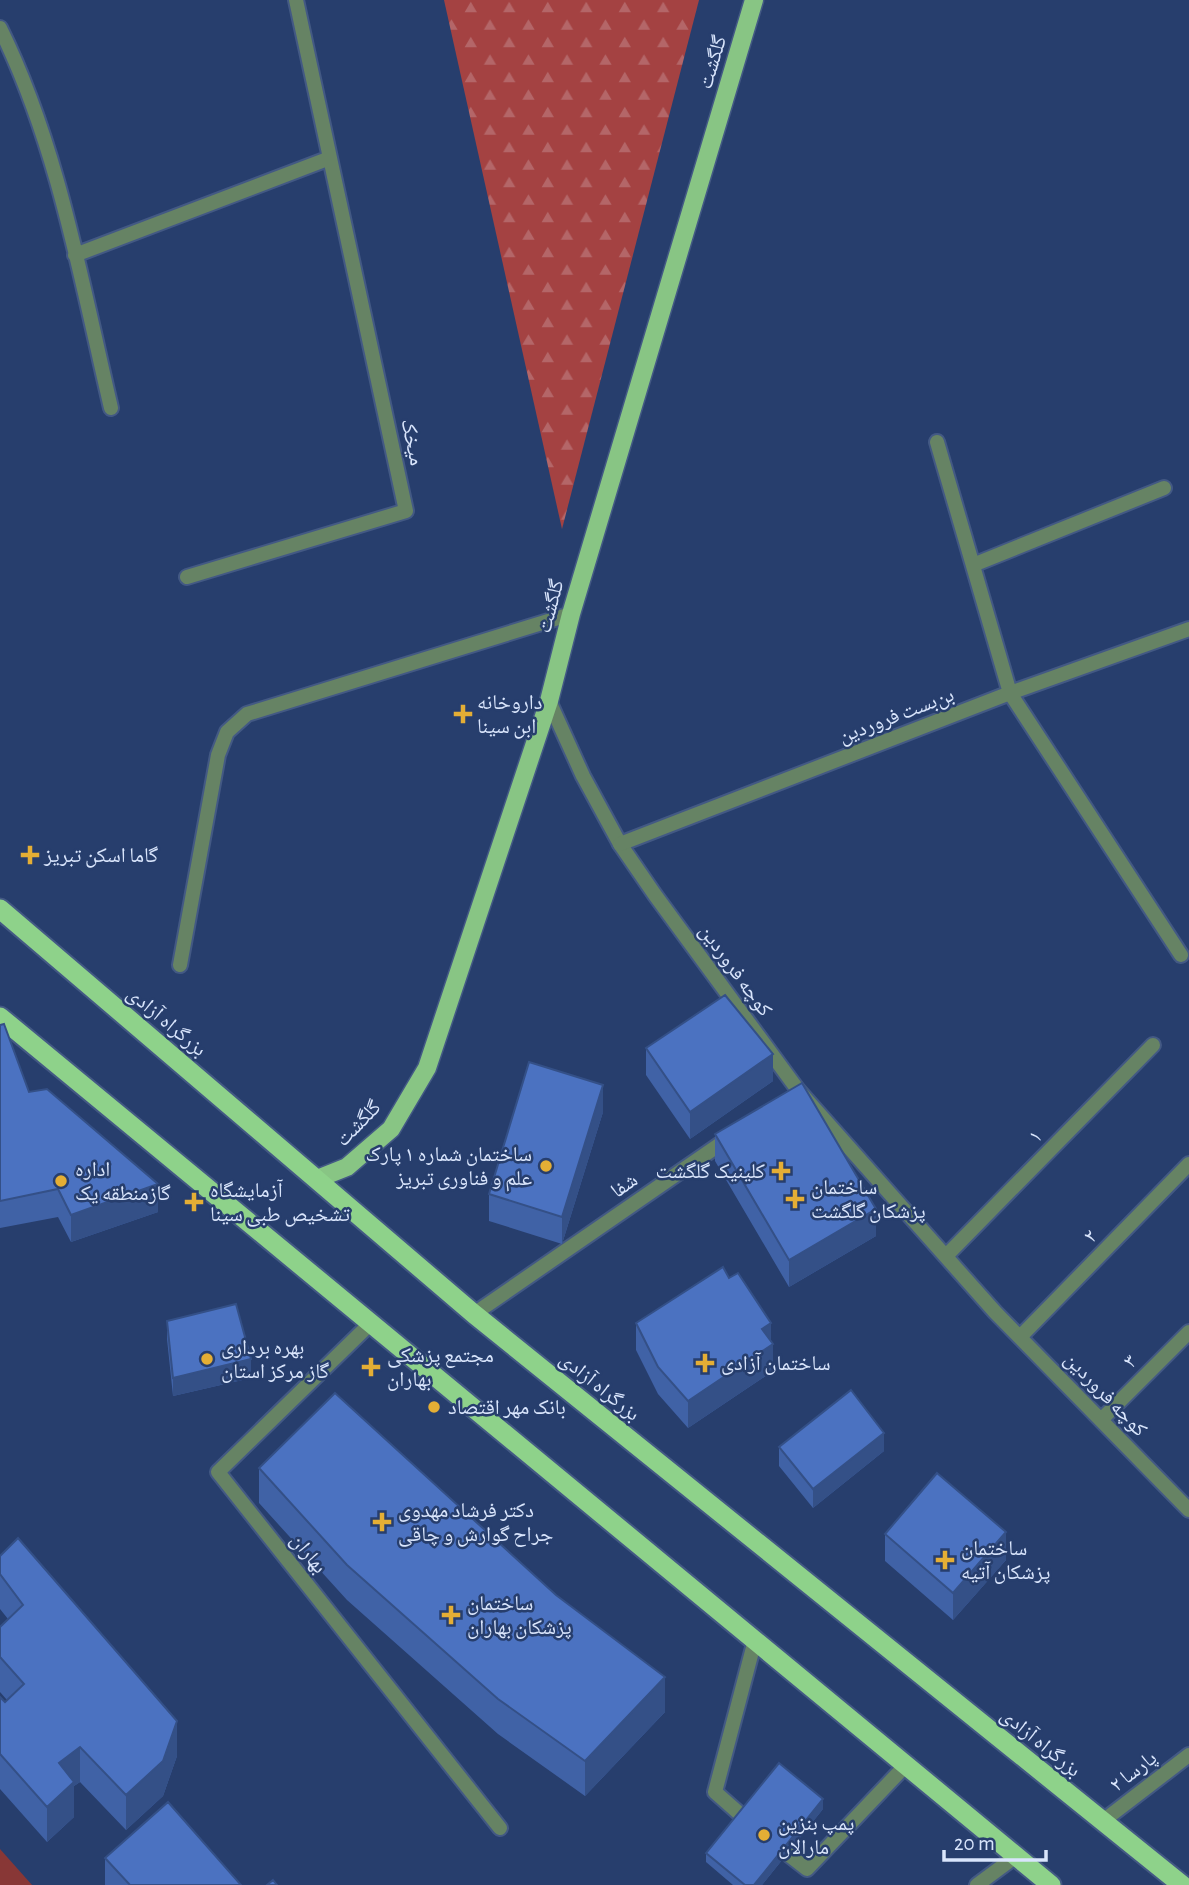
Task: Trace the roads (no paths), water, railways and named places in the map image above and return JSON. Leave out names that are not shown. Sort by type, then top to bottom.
[{"type":"highway","name":"بزرگراه آزادی","points":[[0,909],[474,1314],[1182,1885]]},
{"type":"highway","points":[[0,1017],[1051,1885]]},
{"type":"main road","name":"گلگشت","points":[[317,1179],[347,1167],[391,1129],[427,1068],[549,701],[571,614],[754,0]]},
{"type":"street","name":"میخک","points":[[187,577],[406,511],[296,0]]},
{"type":"street","points":[[0,28],[20,69],[46,144],[111,408]]},
{"type":"street","points":[[75,256],[330,158]]},
{"type":"street","points":[[937,442],[1010,693],[1181,955]]},
{"type":"street","points":[[973,565],[1164,488]]},
{"type":"street","points":[[180,965],[218,755],[227,732],[247,714],[571,614]]},
{"type":"street","name":"بن‌بست فروردین","points":[[620,844],[1010,693],[1189,629]]},
{"type":"street","name":"کوچه فروردین","points":[[549,701],[583,776],[620,844],[793,1094],[1020,1337],[1188,1508]]},
{"type":"street","name":"۱","points":[[946,1256],[1153,1045]]},
{"type":"street","name":"شفا","points":[[474,1314],[742,1129]]},
{"type":"street","name":"۲","points":[[1020,1337],[1189,1164]]},
{"type":"street","name":"بهاران","points":[[372,1322],[218,1472],[500,1828]]},
{"type":"street","name":"۳","points":[[1101,1420],[1189,1332]]},
{"type":"street","points":[[741,1815],[715,1792],[755,1640]]},
{"type":"street","name":"پارسا ۲","points":[[1103,1821],[1189,1755]]},
{"type":"street","points":[[789,1855],[807,1869],[906,1765]]},
{"type":"street","points":[[977,1885],[1016,1856]]},
{"type":"place","name":"داروخانه ابن سینا","points":[[463,714]]},
{"type":"place","name":"گاما اسکن تبریز","points":[[30,855]]},
{"type":"place","name":"ساختمان شماره ۱ پارک علم و فناوری تبریز","points":[[546,1166]]},
{"type":"place","name":"کلینیک گلگشت","points":[[781,1171]]},
{"type":"place","name":"اداره گازمنطقه یک","points":[[61,1181]]},
{"type":"place","name":"ساختمان پزشکان گلگشت","points":[[795,1199]]},
{"type":"place","name":"آزمایشگاه تشخیص طبی سینا","points":[[194,1202]]},
{"type":"place","name":"بهره برداری گاز مرکز استان","points":[[207,1359]]},
{"type":"place","name":"ساختمان آزادی","points":[[705,1363]]},
{"type":"place","name":"مجتمع پزشکی بهاران","points":[[371,1367]]},
{"type":"place","name":"بانک مهر اقتصاد","points":[[434,1407]]},
{"type":"place","name":"دکتر فرشاد مهدوی جراح گوارش و چاقی","points":[[382,1522]]},
{"type":"place","name":"ساختمان پزشکان آتیه","points":[[945,1560]]},
{"type":"place","name":"ساختمان پزشکان بهاران","points":[[451,1615]]},
{"type":"place","name":"پمپ بنزین مارالان","points":[[764,1835]]}]
